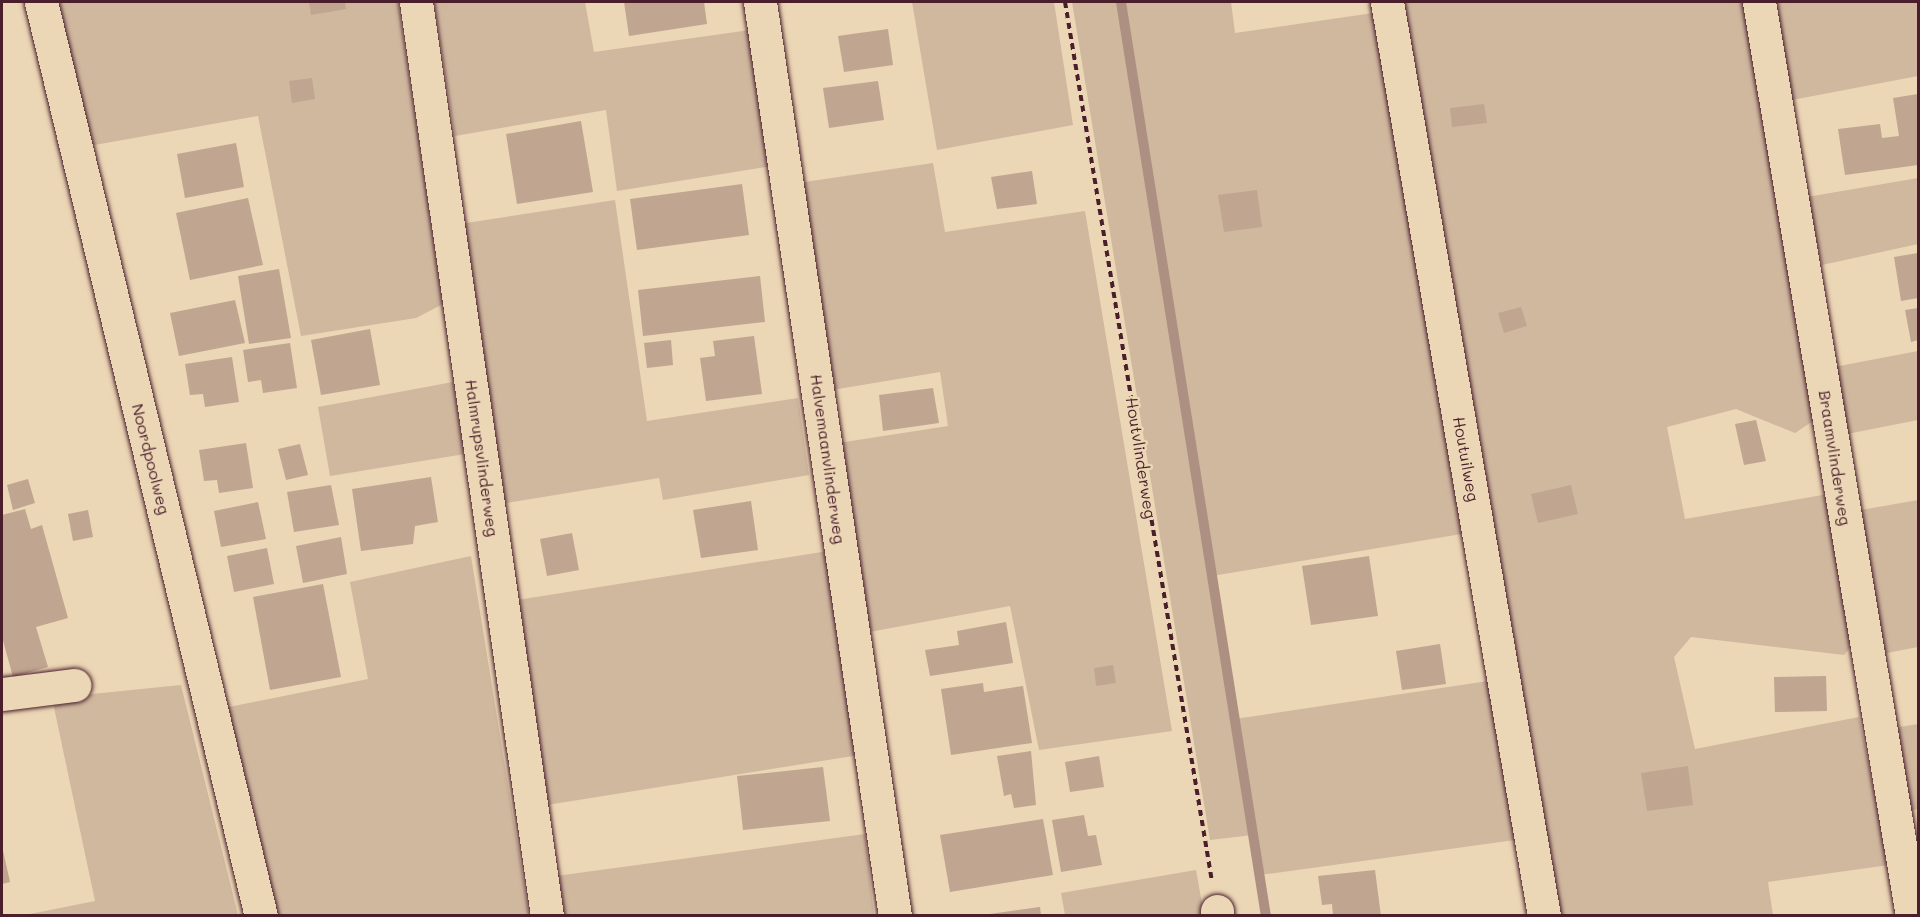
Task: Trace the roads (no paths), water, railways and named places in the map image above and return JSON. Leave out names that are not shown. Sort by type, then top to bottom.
[{"type":"street","name":"Noordpoolweg","points":[[41,2],[261,915]]},
{"type":"street","name":"Halmrupsvlinderweg","points":[[416,2],[548,915]]},
{"type":"street","name":"Halvemaanvlinderweg","points":[[760,2],[895,915]]},
{"type":"street","name":"Houtuilweg","points":[[1388,2],[1544,915]]},
{"type":"street","name":"Braamvlinderweg","points":[[1759,2],[1912,915]]},
{"type":"street","points":[[2,694],[74,685]]},
{"type":"waterway","points":[[1121,2],[1266,916]]}]
